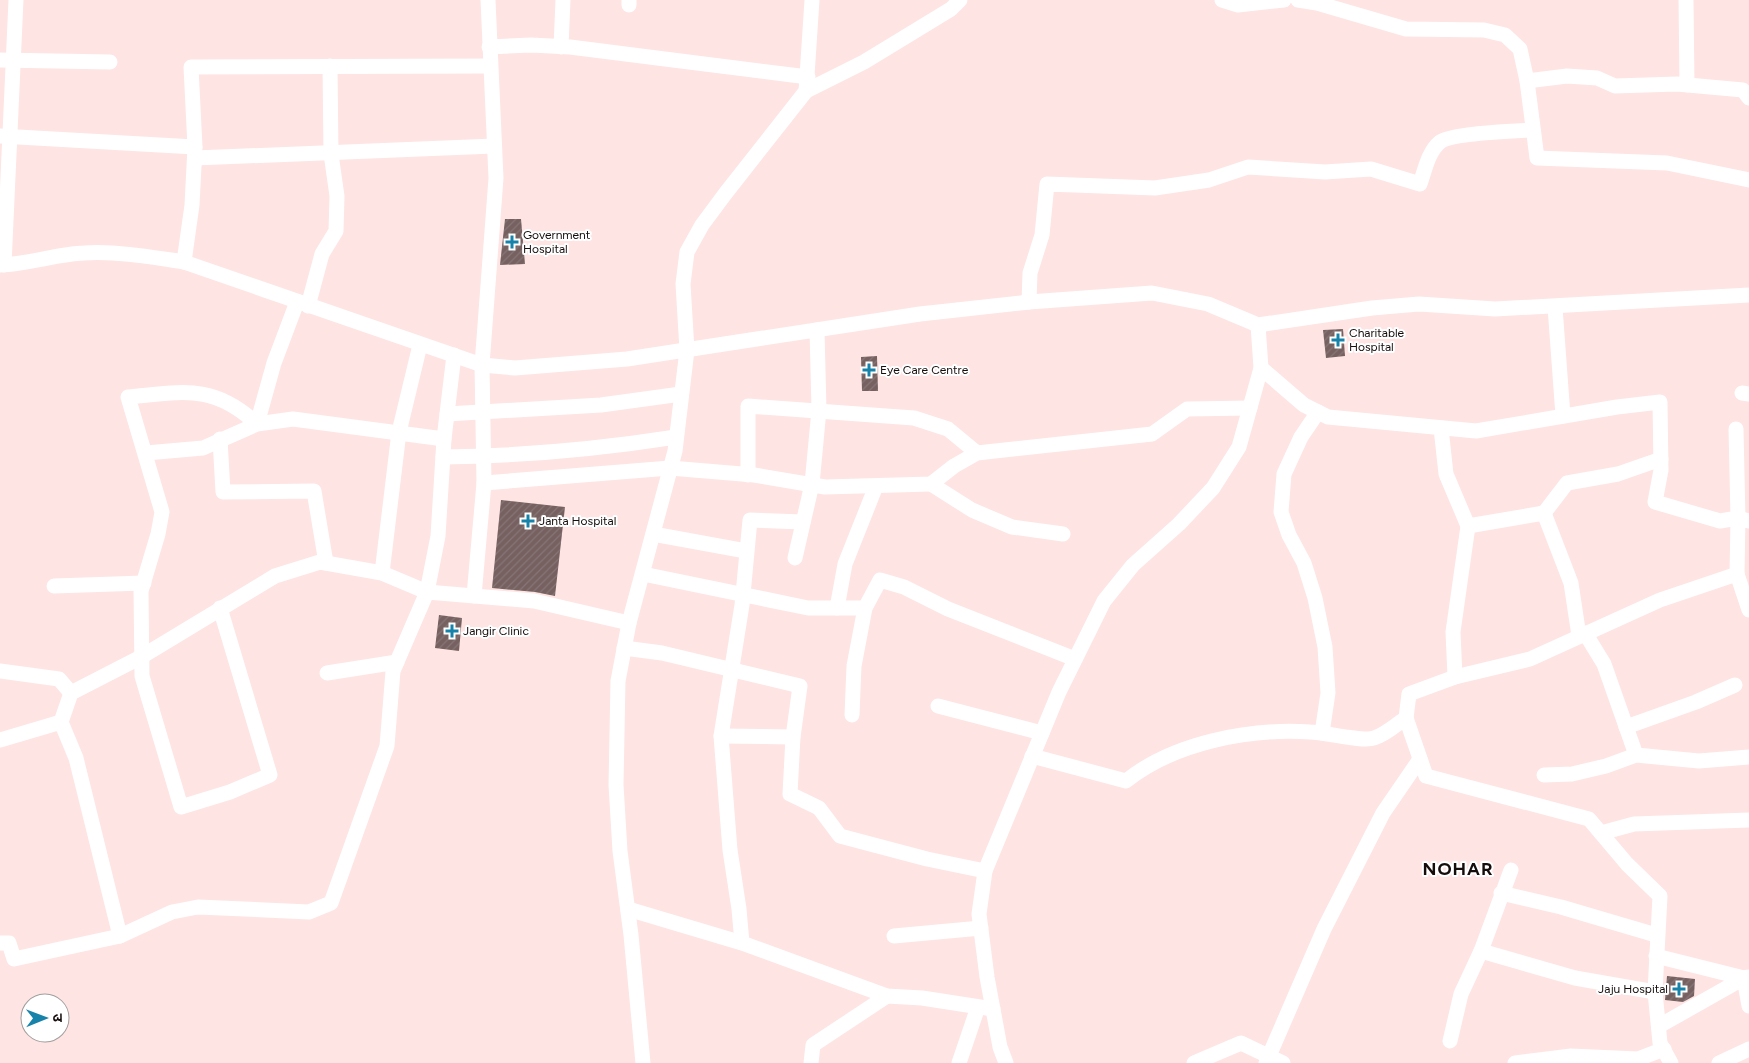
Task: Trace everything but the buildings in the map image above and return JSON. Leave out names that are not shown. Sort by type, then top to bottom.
[{"type":"street","points":[[16,0],[7,60],[2,265],[26,264],[83,253],[132,254],[184,262],[482,366],[515,368],[627,359],[920,314],[1030,302],[1152,293],[1208,304],[1258,325],[1372,308],[1419,304],[1495,309],[1749,295]]},
{"type":"street","points":[[474,596],[484,483],[482,366],[496,178],[488,0]]},
{"type":"street","points":[[561,47],[563,0]]},
{"type":"street","points":[[643,1063],[628,909],[620,851],[616,785],[618,681],[629,623],[670,468],[676,437],[686,350],[682,284],[687,252],[725,194],[807,84],[812,0]]},
{"type":"street","points":[[489,47],[531,45],[561,47],[807,84],[864,62],[952,8],[960,0]]},
{"type":"street","points":[[1222,0],[1238,5],[1284,0]]},
{"type":"street","points":[[1298,0],[1316,3],[1406,29],[1484,30],[1505,35],[1520,49],[1527,81],[1537,158],[1667,163],[1749,180]]},
{"type":"street","points":[[1686,0],[1687,85]]},
{"type":"street","points":[[7,60],[110,62]]},
{"type":"street","points":[[257,424],[274,363],[302,304],[322,254],[336,231],[338,196],[331,154],[330,66]]},
{"type":"street","points":[[184,262],[192,205],[195,153],[191,67],[490,66]]},
{"type":"street","points":[[1527,81],[1567,76],[1596,78],[1615,86],[1687,85],[1742,90],[1749,98]]},
{"type":"street","points":[[1030,302],[1030,272],[1042,235],[1047,184],[1155,188],[1209,180],[1248,167],[1325,172],[1371,169],[1420,184],[1429,156],[1441,141],[1462,136],[1533,130]]},
{"type":"street","points":[[4,136],[195,153],[331,154],[494,146]]},
{"type":"street","points":[[1555,307],[1563,416]]},
{"type":"street","points":[[1006,1063],[1000,1047],[993,1009],[979,914],[985,871],[1042,733],[1104,601],[1133,565],[1213,488],[1239,447],[1261,368],[1258,325]]},
{"type":"street","points":[[795,558],[812,484],[819,410],[817,330]]},
{"type":"street","points":[[382,573],[399,432],[420,345]]},
{"type":"street","points":[[0,943],[9,943],[14,959],[120,936],[172,912],[198,907],[309,912],[331,903],[387,746],[393,671],[427,592],[438,536],[444,439],[454,355]]},
{"type":"street","points":[[1261,368],[1304,405],[1328,417],[1476,431],[1660,402],[1661,470],[1655,502],[1720,521],[1744,520]]},
{"type":"street","points":[[220,608],[270,775],[230,792],[181,807],[142,676],[141,591],[158,534],[162,512],[128,397],[178,392],[209,394],[240,409],[257,424]]},
{"type":"street","points":[[447,414],[601,406],[681,394]]},
{"type":"street","points":[[748,474],[748,406],[914,418],[948,429],[977,453]]},
{"type":"street","points":[[931,484],[954,466],[977,453],[1152,434],[1188,409],[1250,408]]},
{"type":"street","points":[[1318,412],[1301,437],[1284,474],[1281,512],[1289,535],[1304,563],[1315,598],[1324,647],[1328,693],[1322,733]]},
{"type":"street","points":[[146,454],[203,448],[257,424],[293,419],[444,439]]},
{"type":"street","points":[[1441,428],[1446,474],[1468,526],[1453,632],[1455,677]]},
{"type":"street","points":[[1736,429],[1744,520],[1737,574],[1749,610]]},
{"type":"street","points":[[443,457],[483,457],[614,446],[676,437]]},
{"type":"street","points":[[220,439],[223,492],[314,491],[326,563]]},
{"type":"street","points":[[1468,526],[1544,513],[1567,483],[1618,474],[1661,459]]},
{"type":"street","points":[[484,483],[670,468],[748,474],[825,487],[931,484],[972,510],[1012,527],[1063,534]]},
{"type":"street","points":[[837,608],[845,564],[876,486]]},
{"type":"street","points":[[1544,513],[1571,583],[1582,634],[1604,664],[1636,755]]},
{"type":"street","points":[[742,943],[730,850],[721,736],[742,594],[750,520],[803,522]]},
{"type":"street","points":[[653,534],[746,551]]},
{"type":"street","points":[[120,936],[76,758],[61,722],[72,693],[141,657],[275,576],[320,562],[382,573],[427,592],[534,601],[629,623]]},
{"type":"street","points":[[643,574],[808,608],[865,608]]},
{"type":"street","points":[[1671,1063],[1660,1043],[1654,992],[1656,935],[1660,896],[1627,864],[1589,819],[1426,776],[1406,718],[1409,694],[1455,677],[1530,659],[1660,600],[1737,574]]},
{"type":"street","points":[[852,715],[854,666],[865,608],[880,580],[904,587],[948,610],[1075,660]]},
{"type":"street","points":[[54,586],[144,583]]},
{"type":"street","points":[[624,648],[662,653],[800,686],[792,738],[790,794],[819,808],[840,836],[985,871]]},
{"type":"street","points":[[326,673],[397,662]]},
{"type":"street","points":[[0,672],[59,679],[72,693]]},
{"type":"street","points":[[1626,727],[1696,702],[1736,685]]},
{"type":"street","points":[[938,706],[1042,733]]},
{"type":"street","points":[[1032,756],[1126,781],[1145,766],[1199,746],[1241,734],[1322,733],[1374,739],[1406,718]]},
{"type":"street","points":[[0,740],[61,722]]},
{"type":"street","points":[[721,736],[792,738]]},
{"type":"street","points":[[1544,775],[1572,774],[1606,766],[1636,755],[1699,761],[1749,756]]},
{"type":"street","points":[[1267,1060],[1324,929],[1383,813],[1420,759]]},
{"type":"street","points":[[1601,833],[1634,824],[1749,820]]},
{"type":"street","points":[[1450,1041],[1461,994],[1481,951],[1511,870]]},
{"type":"street","points":[[1501,893],[1561,907],[1656,935]]},
{"type":"street","points":[[628,909],[742,943],[887,996],[922,998],[993,1009]]},
{"type":"street","points":[[894,936],[981,928]]},
{"type":"street","points":[[1481,951],[1575,978],[1654,992]]},
{"type":"street","points":[[1656,956],[1746,977]]},
{"type":"street","points":[[1746,977],[1749,1006]]},
{"type":"street","points":[[1659,1026],[1746,977]]},
{"type":"street","points":[[811,1063],[813,1045],[887,996]]},
{"type":"street","points":[[959,1063],[978,1007]]},
{"type":"street","points":[[1194,1063],[1216,1052],[1241,1043],[1267,1060],[1283,1063]]},
{"type":"street","points":[[1516,1063],[1571,1056],[1588,1060],[1638,1061],[1664,1049]]},
{"type":"street","points":[[1719,1063],[1749,1049]]},
{"type":"place","name":"Government Hospital","points":[[512,242]]},
{"type":"place","name":"Charitable Hospital","points":[[1338,340]]},
{"type":"place","name":"Eye Care Centre","points":[[869,370]]},
{"type":"place","name":"Janta Hospital","points":[[528,521]]},
{"type":"place","name":"Jangir Clinic","points":[[452,631]]},
{"type":"place","name":"Jaju Hospital","points":[[1679,989]]},
{"type":"district","name":"NOHAR","points":[[1458,869]]}]
